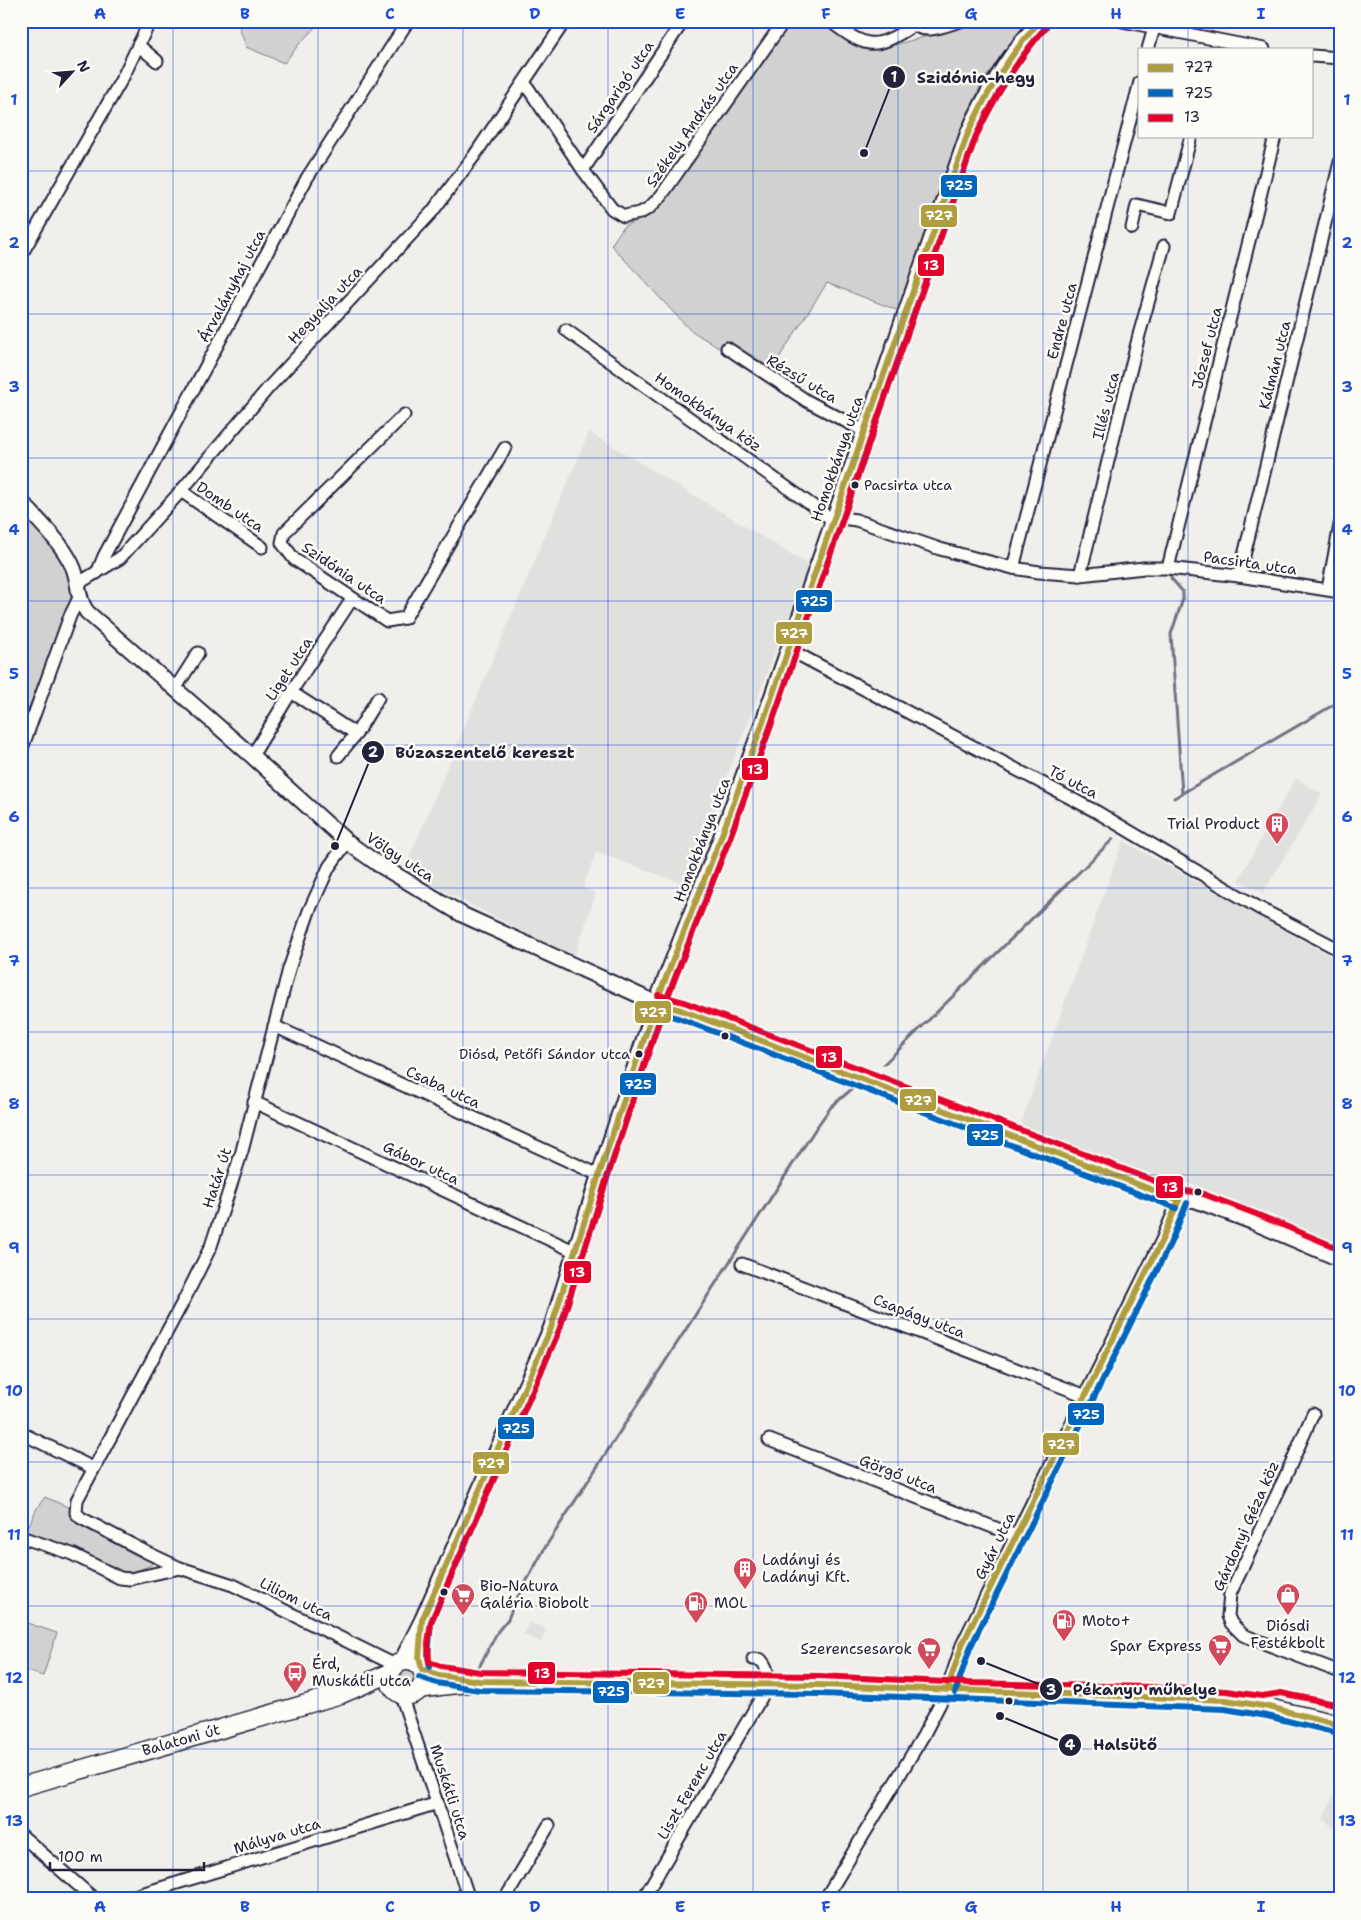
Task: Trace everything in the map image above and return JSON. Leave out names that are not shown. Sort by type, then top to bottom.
[{"type":"main road","points":[[421,1668],[424,1677],[420,1689],[408,1696],[396,1677],[410,1661],[421,1668],[439,1675],[479,1682]]},
{"type":"main road","name":"Balatoni út","points":[[21,1787],[396,1677]]},
{"type":"main road","points":[[420,1689],[479,1682],[766,1685],[1150,1696],[1226,1700],[1262,1705],[1340,1725]]},
{"type":"main road","points":[[1262,1705],[1280,1702],[1340,1714]]},
{"type":"street","points":[[21,256],[123,77],[150,21]]},
{"type":"street","name":"Árvalányhaj utca","points":[[97,573],[104,556],[307,178],[408,21]]},
{"type":"street","name":"Hegyalja utca","points":[[79,584],[120,558],[182,491],[269,387],[432,212],[474,156],[565,21]]},
{"type":"street","name":"Sárgarigó utca","points":[[583,170],[683,21]]},
{"type":"street","name":"Székely András utca","points":[[524,82],[612,210],[624,216],[640,213],[649,208],[661,196],[784,21]]},
{"type":"street","points":[[830,21],[851,37],[865,44],[880,43],[898,36],[913,23],[921,29],[931,29],[960,21]]},
{"type":"street","name":"Homokbánya utca","points":[[396,1677],[551,1328],[656,1003],[721,836],[968,133],[1003,68],[1018,46],[1040,21]]},
{"type":"street","points":[[1122,21],[1259,48]]},
{"type":"street","points":[[1148,48],[1154,28]]},
{"type":"street","points":[[138,45],[157,61]]},
{"type":"street","points":[[1314,56],[1340,58]]},
{"type":"street","name":"Endre utca","points":[[1013,568],[1138,90]]},
{"type":"street","points":[[1132,228],[1137,205],[1171,213],[1190,138]]},
{"type":"street","name":"József utca","points":[[1168,568],[1275,138]]},
{"type":"street","name":"Kálmán utca","points":[[1239,576],[1340,162]]},
{"type":"street","name":"Illés utca","points":[[1080,575],[1139,335],[1164,246]]},
{"type":"street","name":"Homokbánya köz","points":[[566,330],[827,516],[834,517]]},
{"type":"street","name":"Rézsű utca","points":[[727,348],[807,401],[864,431]]},
{"type":"street","name":"Szidónia utca","points":[[404,415],[282,536],[282,543],[294,559],[387,621],[405,618],[505,448]]},
{"type":"street","name":"Domb utca","points":[[182,491],[262,547]]},
{"type":"street","points":[[21,501],[66,552],[79,584],[79,598],[70,616],[21,751]]},
{"type":"street","name":"Pacsirta utca","points":[[834,517],[856,520],[940,549],[1013,568],[1039,572],[1080,575],[1144,568],[1168,568],[1239,576],[1340,592]]},
{"type":"street","points":[[1328,589],[1340,525]]},
{"type":"street","name":"Völgy utca","points":[[79,598],[87,612],[347,842],[411,885],[463,915],[656,1003],[679,1009],[1178,1200],[1195,1200],[1253,1222],[1340,1260]]},
{"type":"street","name":"Liget utca","points":[[252,756],[352,598]]},
{"type":"street","name":"Tó utca","points":[[788,648],[1080,803],[1259,908],[1340,950]]},
{"type":"street","points":[[175,689],[198,653]]},
{"type":"street","points":[[291,692],[356,734]]},
{"type":"street","points":[[338,756],[356,734],[378,698]]},
{"type":"street","name":"Határ út","points":[[75,1507],[93,1468],[186,1296],[210,1246],[242,1151],[289,969],[309,911],[329,867],[347,842]]},
{"type":"street","name":"Csaba utca","points":[[274,1026],[599,1175]]},
{"type":"street","name":"Gábor utca","points":[[254,1102],[576,1252]]},
{"type":"street","name":"Gyár utca","points":[[825,1899],[923,1736],[947,1690],[962,1645],[1162,1240],[1178,1200]]},
{"type":"street","name":"Csapágy utca","points":[[742,1264],[1086,1396]]},
{"type":"street","name":"Gárdonyi Géza köz","points":[[1313,1414],[1230,1594],[1228,1616],[1231,1623],[1243,1635],[1340,1672]]},
{"type":"street","points":[[21,1433],[93,1468]]},
{"type":"street","name":"Görgő utca","points":[[769,1440],[1016,1536]]},
{"type":"street","name":"Liliom utca","points":[[75,1507],[76,1512],[81,1518],[180,1568],[233,1585],[276,1606],[396,1677]]},
{"type":"street","points":[[21,1538],[72,1554],[120,1578],[130,1579],[180,1568]]},
{"type":"street","name":"Homokbánya utca","points":[[421,1668],[419,1644],[422,1620]]},
{"type":"street","points":[[753,1659],[761,1660],[768,1671],[766,1685]]},
{"type":"street","name":"Muskátli utca","points":[[396,1677],[469,1899]]},
{"type":"street","name":"Liszt Ferenc utca","points":[[643,1899],[759,1701],[766,1685]]},
{"type":"street","name":"Mályva utca","points":[[125,1899],[438,1803]]},
{"type":"street","points":[[505,1899],[549,1825]]},
{"type":"street","points":[[21,1835],[94,1899]]},
{"type":"shaded area","points":[[237,21],[321,21],[284,63],[246,47]]},
{"type":"shaded area","points":[[784,21],[823,21],[853,44],[882,48],[986,21],[1032,21],[983,80],[954,149],[899,311],[827,283],[766,378],[689,329],[611,245],[624,226],[642,219],[663,200]]},
{"type":"shaded area","points":[[589,432],[809,565],[685,884],[596,852],[583,888],[596,893],[574,958],[404,870]]},
{"type":"shaded area","points":[[21,508],[48,538],[65,563],[70,578],[71,598],[21,728]]},
{"type":"shaded area","points":[[1296,778],[1322,794],[1263,893],[1238,880]]},
{"type":"shaded area","points":[[1123,841],[1340,961],[1340,1252],[1309,1240],[1309,1230],[1185,1182],[1180,1191],[1019,1129]]},
{"type":"shaded area","points":[[45,1497],[70,1508],[74,1516],[153,1561],[151,1565],[120,1578],[21,1536],[21,1522],[29,1525]]},
{"type":"shaded area","points":[[21,1621],[57,1633],[43,1676],[21,1669]]},
{"type":"shaded area","points":[[529,1622],[546,1629],[541,1642],[524,1634]]},
{"type":"shaded area","points":[[407,1669],[414,1672],[417,1679],[414,1686],[407,1689],[400,1686],[397,1679],[400,1672]]},
{"type":"shaded area","points":[[1340,1781],[1340,1833],[1323,1819]]},
{"type":"waterway","points":[[1171,572],[1171,578],[1183,592],[1183,599],[1171,634],[1182,793]]},
{"type":"waterway","points":[[1174,798],[1340,701]]},
{"type":"waterway","points":[[884,1064],[1113,839]]},
{"type":"waterway","points":[[449,1669],[477,1671],[498,1631],[508,1619],[515,1602],[546,1546],[816,1128],[831,1107],[853,1088]]},
{"type":"waterway","points":[[478,1669],[517,1669]]},
{"type":"waterway","points":[[996,1899],[998,1895]]},
{"type":"transit line","name":"727","points":[[422,1669],[419,1658],[422,1620],[551,1328],[656,1003],[721,837],[762,725],[968,133],[1000,74],[1018,47],[1040,21]]},
{"type":"transit line","name":"725","points":[[430,1667],[428,1657],[431,1622],[559,1331],[664,1006],[729,840],[770,728],[976,136],[1007,79],[1046,27]]},
{"type":"transit line","name":"13","points":[[1046,27],[1007,79],[976,136],[770,728],[729,840],[664,1006],[559,1331],[431,1622],[428,1644],[429,1662],[441,1666],[480,1672],[819,1676],[968,1683],[1150,1687],[1226,1691],[1262,1696],[1281,1693],[1340,1705]]},
{"type":"transit line","name":"13","points":[[658,995],[684,1002],[1181,1191],[1198,1192],[1340,1249]]},
{"type":"transit line","name":"727","points":[[656,1003],[681,1010],[1179,1200]]},
{"type":"transit line","name":"725","points":[[654,1011],[678,1018],[1176,1208]]},
{"type":"transit line","name":"727","points":[[947,1690],[962,1645],[1162,1240],[1179,1200]]},
{"type":"transit line","name":"725","points":[[955,1693],[970,1648],[1170,1244],[1187,1203]]},
{"type":"transit line","name":"727","points":[[422,1669],[439,1675],[479,1681],[819,1685],[1226,1700],[1269,1707],[1340,1725]]},
{"type":"transit line","name":"725","points":[[419,1677],[437,1683],[479,1690],[819,1694],[1225,1709],[1267,1716],[1338,1733]]},
{"type":"place","name":"Szidónia-hegy","points":[[864,153]]},
{"type":"place","name":"Pacsirta utca","points":[[855,485]]},
{"type":"place","name":"Trial Product","points":[[1277,845]]},
{"type":"place","name":"Búzaszentelő kereszt","points":[[335,846]]},
{"type":"place","name":"Diósd, Petőfi Sándor utca","points":[[639,1054]]},
{"type":"place","name":"Ladányi és Ladányi Kft.","points":[[745,1590]]},
{"type":"place","name":"Bio-Natura Galéria Biobolt","points":[[463,1616]]},
{"type":"place","name":"Diósdi Festékbolt","points":[[1288,1616]]},
{"type":"place","name":"MOL","points":[[696,1624]]},
{"type":"place","name":"Moto+","points":[[1064,1642]]},
{"type":"place","name":"Pékanyu műhelye","points":[[981,1661]]},
{"type":"place","name":"Spar Express","points":[[1220,1667]]},
{"type":"place","name":"Szerencsesarok","points":[[929,1670]]},
{"type":"place","name":"Érd, Muskátli utca","points":[[295,1694]]},
{"type":"place","name":"Halsütő","points":[[1000,1716]]}]
